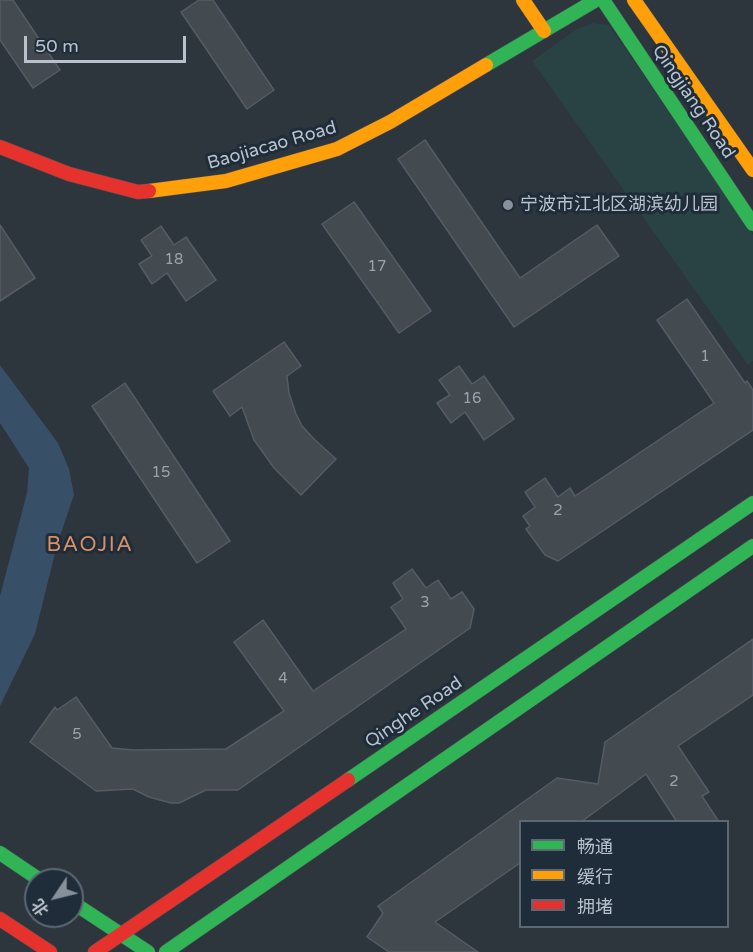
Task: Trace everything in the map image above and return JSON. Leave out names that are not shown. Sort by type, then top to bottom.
[{"type":"main road","points":[[523,0],[544,31]]},
{"type":"main road","name":"Baojiacao Road","points":[[0,147],[69,174],[138,192],[226,182],[337,149],[390,122],[596,0]]},
{"type":"main road","name":"Qingjiang Road","points":[[603,0],[753,224]]},
{"type":"main road","name":"Qingjiang Road","points":[[634,0],[753,170]]},
{"type":"main road","name":"Qinghe Road","points":[[95,952],[753,503]]},
{"type":"main road","points":[[166,952],[753,546]]},
{"type":"main road","points":[[0,853],[24,869]]},
{"type":"main road","points":[[84,910],[148,952]]},
{"type":"main road","points":[[0,919],[50,952]]},
{"type":"green space","points":[[592,23],[609,25],[753,235],[753,361],[748,365],[532,61],[575,30]]},
{"type":"water","points":[[0,365],[58,443],[69,469],[74,495],[57,545],[35,634],[0,706],[0,596],[27,493],[29,468],[0,423]]},
{"type":"building","points":[[0,0],[13,0],[60,70],[33,88],[0,40]]},
{"type":"building","points":[[199,0],[213,0],[274,90],[247,109],[181,12]]},
{"type":"building","points":[[425,140],[520,278],[597,225],[619,256],[514,327],[398,159]]},
{"type":"building","points":[[354,202],[431,311],[399,333],[322,224]]},
{"type":"building","points":[[0,225],[35,278],[0,301]]},
{"type":"building","points":[[161,226],[174,245],[186,237],[216,280],[186,301],[167,273],[152,284],[139,264],[152,256],[141,240]]},
{"type":"building","points":[[687,299],[745,383],[747,381],[753,390],[753,430],[558,561],[545,555],[526,529],[530,526],[523,516],[535,507],[525,492],[545,478],[558,497],[570,488],[575,496],[714,403],[657,320]]},
{"type":"building","points":[[284,342],[301,366],[287,376],[289,393],[296,414],[302,426],[336,459],[301,495],[274,468],[254,440],[242,407],[230,416],[213,391]]},
{"type":"building","points":[[459,366],[472,384],[484,376],[514,419],[484,440],[465,412],[451,423],[437,403],[450,395],[439,380]]},
{"type":"building","points":[[125,383],[230,541],[197,563],[92,406]]},
{"type":"building","points":[[412,569],[426,588],[438,580],[451,599],[462,592],[474,609],[470,628],[238,790],[206,790],[179,803],[149,797],[133,789],[96,791],[30,742],[55,707],[57,710],[76,697],[112,748],[134,750],[226,749],[284,711],[234,642],[263,620],[313,691],[406,629],[391,607],[403,599],[393,583]]},
{"type":"building","points":[[753,639],[753,695],[678,746],[709,792],[702,796],[718,820],[676,820],[646,774],[584,820],[519,820],[519,864],[435,922],[478,952],[389,952],[367,937],[383,913],[378,906],[557,778],[598,784],[605,742]]},
{"type":"traffic: fast","points":[[486,65],[596,0]]},
{"type":"traffic: fast","points":[[603,0],[753,224]]},
{"type":"traffic: fast","points":[[348,780],[753,503]]},
{"type":"traffic: fast","points":[[166,952],[753,546]]},
{"type":"traffic: fast","points":[[0,853],[24,869]]},
{"type":"traffic: fast","points":[[84,910],[148,952]]},
{"type":"traffic: slow","points":[[523,0],[544,31]]},
{"type":"traffic: slow","points":[[634,0],[753,170]]},
{"type":"traffic: slow","points":[[149,191],[226,181],[337,149],[390,122],[486,65]]},
{"type":"traffic: jam","points":[[0,147],[69,174],[138,192],[149,191]]},
{"type":"traffic: jam","points":[[95,952],[348,780]]},
{"type":"traffic: jam","points":[[0,919],[50,952]]},
{"type":"place","name":"宁波市江北区湖滨幼儿园","points":[[508,205]]},
{"type":"district","name":"BAOJIA","points":[[90,545]]}]
